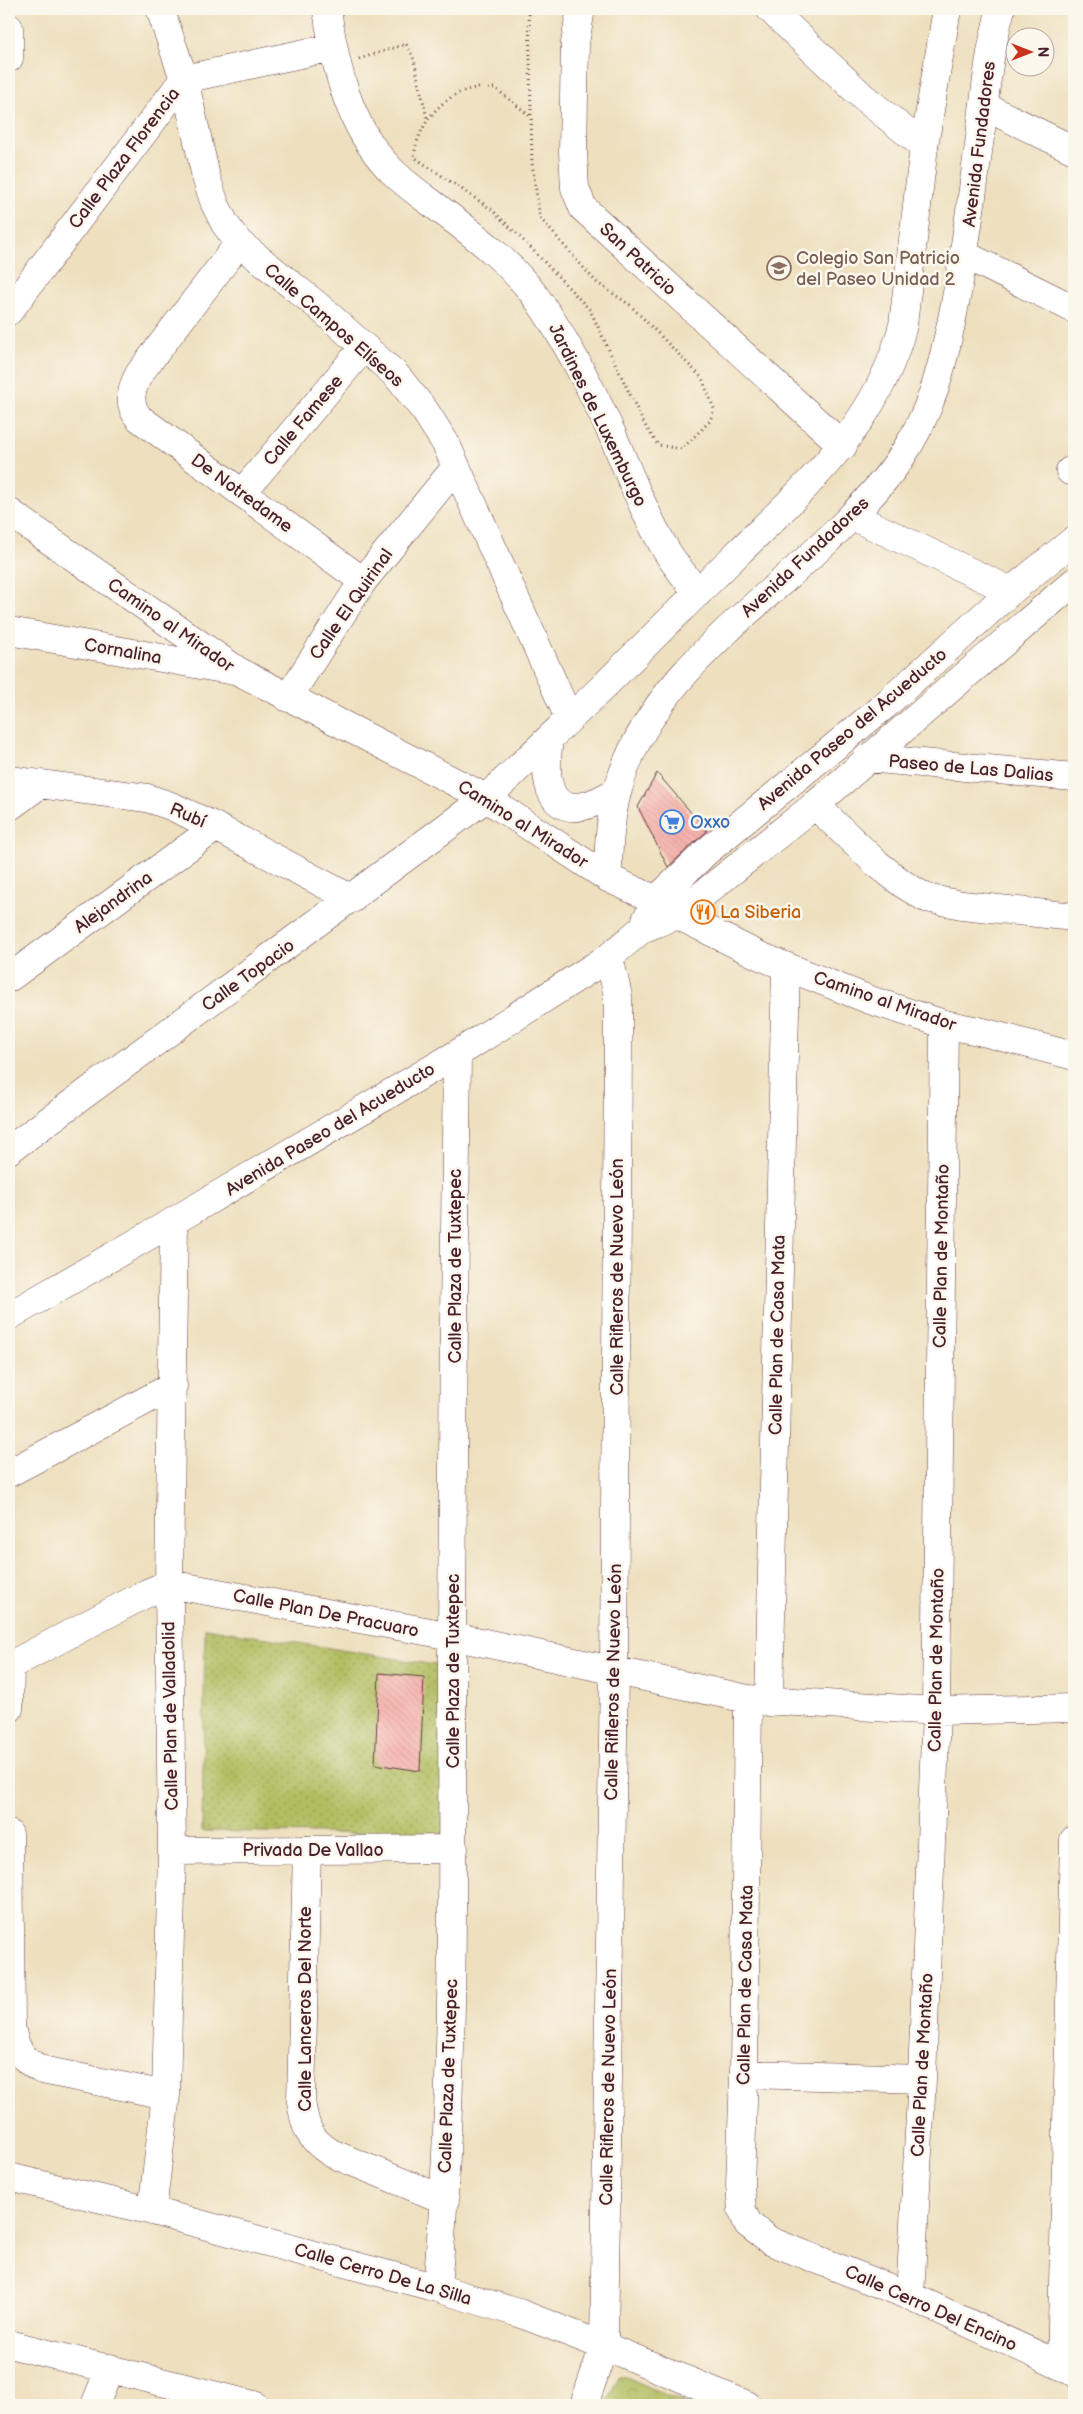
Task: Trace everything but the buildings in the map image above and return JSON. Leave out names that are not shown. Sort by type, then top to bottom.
[{"type":"street","name":"Calle Campos Elíseos","points":[[160,9],[184,79],[206,177],[215,204],[239,243],[318,306],[396,375],[425,411],[446,444],[569,718]]},
{"type":"street","name":"Jardines de Luxemburgo","points":[[327,9],[343,90],[374,151],[390,169],[503,261],[542,306],[567,346],[611,432],[637,494],[666,551],[698,593]]},
{"type":"street","name":"San Patricio","points":[[581,9],[573,69],[573,152],[575,188],[584,208],[842,446]]},
{"type":"street","points":[[770,9],[863,97],[924,146]]},
{"type":"street","points":[[486,798],[549,740],[569,718],[604,686],[816,477],[842,446],[872,402],[898,347],[909,290],[924,146],[947,9]]},
{"type":"street","name":"Avenida Fundadores","points":[[608,878],[609,848],[618,790],[629,758],[646,725],[678,682],[728,630],[816,552],[852,516],[900,458],[935,393],[965,256],[989,66],[1000,9]]},
{"type":"street","points":[[9,28],[9,58]]},
{"type":"street","name":"Calle Plaza Florencia","points":[[9,311],[184,79],[335,57]]},
{"type":"street","points":[[984,106],[1074,150]]},
{"type":"street","name":"De Notredame","points":[[239,243],[139,374],[131,398],[132,407],[139,418],[363,581]]},
{"type":"street","points":[[965,256],[1074,309]]},
{"type":"street","name":"Calle Famese","points":[[242,493],[364,347]]},
{"type":"street","name":"Calle El Quirinal","points":[[288,698],[363,581],[456,467]]},
{"type":"street","name":"Camino al Mirador","points":[[9,512],[238,671],[486,798],[608,878],[738,946],[786,968],[870,1000],[944,1024],[983,1032],[1074,1056]]},
{"type":"street","points":[[852,516],[1011,591]]},
{"type":"street","name":"Avenida Paseo del Acueducto","points":[[666,908],[706,852],[884,706],[1011,591],[1074,540]]},
{"type":"street","name":"Avenida Paseo del Acueducto","points":[[9,1316],[457,1054],[609,957],[666,908],[815,805],[867,758],[905,729],[1074,582]]},
{"type":"street","name":"Cornalina","points":[[9,631],[238,671]]},
{"type":"street","points":[[884,706],[905,729]]},
{"type":"street","points":[[549,740],[547,757],[548,783],[551,793],[563,805],[569,808],[586,807],[618,790]]},
{"type":"street","name":"Paseo de Las Dalias","points":[[867,758],[1068,771]]},
{"type":"street","name":"Rubí","points":[[9,780],[39,786],[148,798],[216,827],[352,899]]},
{"type":"street","points":[[9,807],[39,786]]},
{"type":"street","name":"Calle Topacio","points":[[9,1150],[352,899],[486,798]]},
{"type":"street","points":[[815,805],[875,862],[903,884],[926,898],[962,905],[1074,917]]},
{"type":"street","name":"Alejandrina","points":[[9,978],[216,827]]},
{"type":"street","name":"Calle Rifleros de Nuevo León","points":[[584,2405],[604,2346],[614,1671],[618,996],[609,957]]},
{"type":"street","name":"Calle Plan de Casa Mata","points":[[786,968],[740,2185],[742,2210],[748,2224],[757,2233],[786,2247]]},
{"type":"street","name":"Calle Plan de Montaño","points":[[910,2296],[922,2078],[936,1711],[944,1024]]},
{"type":"street","name":"Calle Plaza de Tuxtepec","points":[[437,2288],[445,2200],[454,1849],[452,1636],[457,1054]]},
{"type":"street","name":"Calle Plan de Valladolid","points":[[152,2211],[166,2095],[172,1851],[169,1584],[174,1221]]},
{"type":"street","points":[[9,1474],[173,1386]]},
{"type":"street","points":[[9,1710],[10,1665],[147,1593],[169,1584]]},
{"type":"street","name":"Calle Plan De Pracuaro","points":[[169,1584],[452,1636],[759,1700],[936,1711],[1074,1708]]},
{"type":"street","points":[[9,1834],[11,2025],[13,2042],[20,2054],[42,2070],[166,2095]]},
{"type":"street","points":[[1068,2369],[1074,1840]]},
{"type":"street","name":"Privada De Vallao","points":[[172,1851],[454,1849]]},
{"type":"street","name":"Calle Lanceros Del Norte","points":[[307,1850],[301,2101],[309,2133],[317,2144],[331,2153],[445,2200]]},
{"type":"street","points":[[744,2074],[922,2078]]},
{"type":"street","name":"Calle Cerro De La Silla","points":[[9,2176],[152,2211],[437,2288],[519,2313],[747,2405]]},
{"type":"street","name":"Calle Cerro Del Encino","points":[[786,2247],[910,2296],[1068,2369]]},
{"type":"street","points":[[9,2344],[254,2405]]},
{"type":"street","points":[[95,2405],[110,2368]]},
{"type":"path","points":[[529,9],[532,163],[540,218],[596,282],[630,305],[702,378],[714,409],[710,421],[682,449],[658,445],[644,424],[590,310],[491,209],[414,157],[415,149],[427,118],[444,103],[467,90],[494,88],[530,116]]},
{"type":"path","points":[[335,57],[406,44],[413,56],[427,118]]},
{"type":"green space","points":[[205,1628],[447,1667],[444,1835],[202,1831]]},
{"type":"green space","points":[[620,2374],[689,2405],[605,2405]]},
{"type":"place","name":"Colegio San Patricio del Paseo Unidad 2","points":[[779,268]]},
{"type":"place","name":"Oxxo","points":[[672,822]]},
{"type":"place","name":"La Siberia","points":[[703,912]]}]
